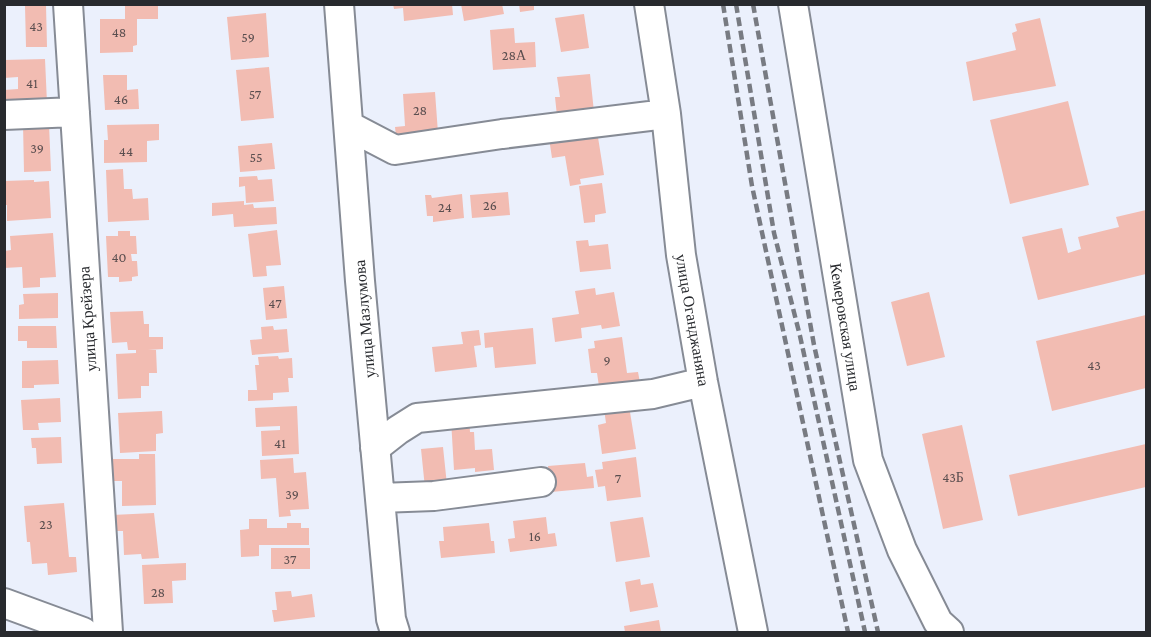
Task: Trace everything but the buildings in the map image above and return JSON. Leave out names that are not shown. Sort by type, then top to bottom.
[{"type":"street","name":"улица Крейзера","points":[[68,4],[108,633]]},
{"type":"street","name":"улица Мазлумова","points":[[339,4],[375,448],[391,619],[395,633]]},
{"type":"street","name":"улица Оганджаняна","points":[[649,4],[666,114],[681,255],[703,382],[753,633]]},
{"type":"street","name":"Кемеровская улица","points":[[794,5],[868,460],[902,550],[938,622],[949,633]]},
{"type":"street","points":[[4,115],[75,112]]},
{"type":"street","points":[[349,126],[395,150],[666,114]]},
{"type":"street","points":[[375,448],[417,418],[653,394],[703,382]]},
{"type":"street","points":[[380,498],[434,496],[541,482]]},
{"type":"street","points":[[4,603],[83,633]]},
{"type":"railway","points":[[723,4],[752,186],[848,632]]},
{"type":"railway","points":[[736,4],[774,233],[800,336],[865,632]]},
{"type":"railway","points":[[753,4],[814,345],[878,632]]}]
